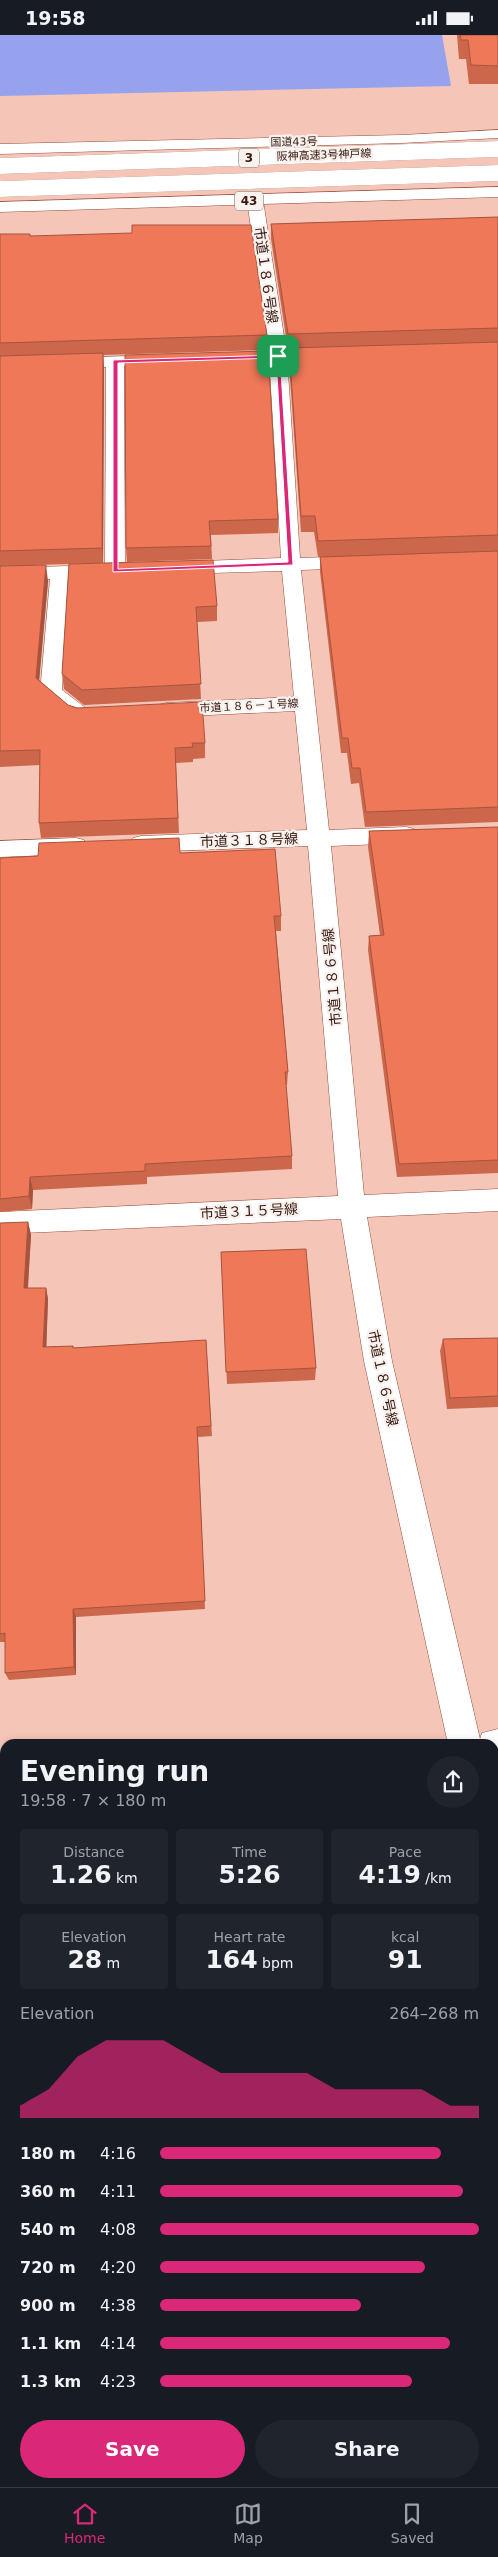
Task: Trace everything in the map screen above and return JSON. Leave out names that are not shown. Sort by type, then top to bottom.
[{"type":"main road","name":"国道43号","points":[[0,149],[402,139],[498,134]]},
{"type":"main road","name":"阪神高速3号神戸線","points":[[0,166],[498,149]]},
{"type":"main road","name":"阪神高速3号神戸線","points":[[0,189],[498,173]]},
{"type":"main road","name":"43","points":[[0,207],[498,192]]},
{"type":"main road","name":"市道１８６号線","points":[[256,200],[279,356],[291,564],[320,838],[352,1207],[378,1361],[464,1739]]},
{"type":"main road","points":[[0,365],[182,359]]},
{"type":"main road","points":[[115,361],[135,570]]},
{"type":"main road","points":[[0,574],[380,562]]},
{"type":"main road","points":[[60,572],[51,693],[79,714],[99,713]]},
{"type":"main road","name":"市道１８６－１号線","points":[[148,711],[306,703]]},
{"type":"main road","name":"市道３１８号線","points":[[0,849],[429,834]]},
{"type":"main road","name":"市道３１５号線","points":[[0,1223],[498,1200]]},
{"type":"shaded area","points":[[0,35],[442,35],[451,86],[0,96]]},
{"type":"building","points":[[460,35],[498,35],[498,66],[471,65],[468,40],[461,40]]},
{"type":"building","points":[[498,217],[498,328],[288,334],[271,224]]},
{"type":"building","points":[[132,225],[251,225],[267,335],[0,343],[0,234],[30,234],[30,236],[132,233]]},
{"type":"building","points":[[498,342],[498,535],[318,541],[315,516],[301,516],[289,348]]},
{"type":"building","points":[[268,351],[278,519],[209,521],[211,546],[126,548],[125,355]]},
{"type":"building","points":[[103,353],[102,548],[0,551],[0,356]]},
{"type":"building","points":[[498,551],[498,807],[366,812],[360,768],[352,768],[348,738],[342,738],[320,557]]},
{"type":"building","points":[[213,560],[217,606],[196,607],[201,684],[82,690],[62,674],[69,564]]},
{"type":"building","points":[[46,565],[36,678],[68,705],[77,708],[202,702],[205,743],[192,743],[193,747],[175,748],[178,818],[39,823],[40,750],[0,751],[0,566]]},
{"type":"building","points":[[498,827],[498,1160],[399,1164],[369,936],[384,935],[369,831]]},
{"type":"building","points":[[179,838],[180,853],[275,849],[281,916],[274,916],[288,1072],[285,1072],[292,1156],[145,1164],[145,1171],[30,1177],[29,1196],[0,1199],[0,858],[38,856],[39,843]]},
{"type":"building","points":[[28,1222],[24,1288],[46,1288],[43,1347],[73,1346],[73,1348],[206,1340],[211,1426],[197,1427],[205,1601],[73,1609],[74,1667],[5,1673],[5,1633],[0,1634],[0,1223]]},
{"type":"building","points":[[306,1249],[316,1368],[226,1372],[221,1252]]},
{"type":"building","points":[[498,1338],[498,1396],[450,1398],[443,1339]]},
{"type":"route","points":[[278,356],[291,564],[115,571],[115,361],[278,356]]}]
